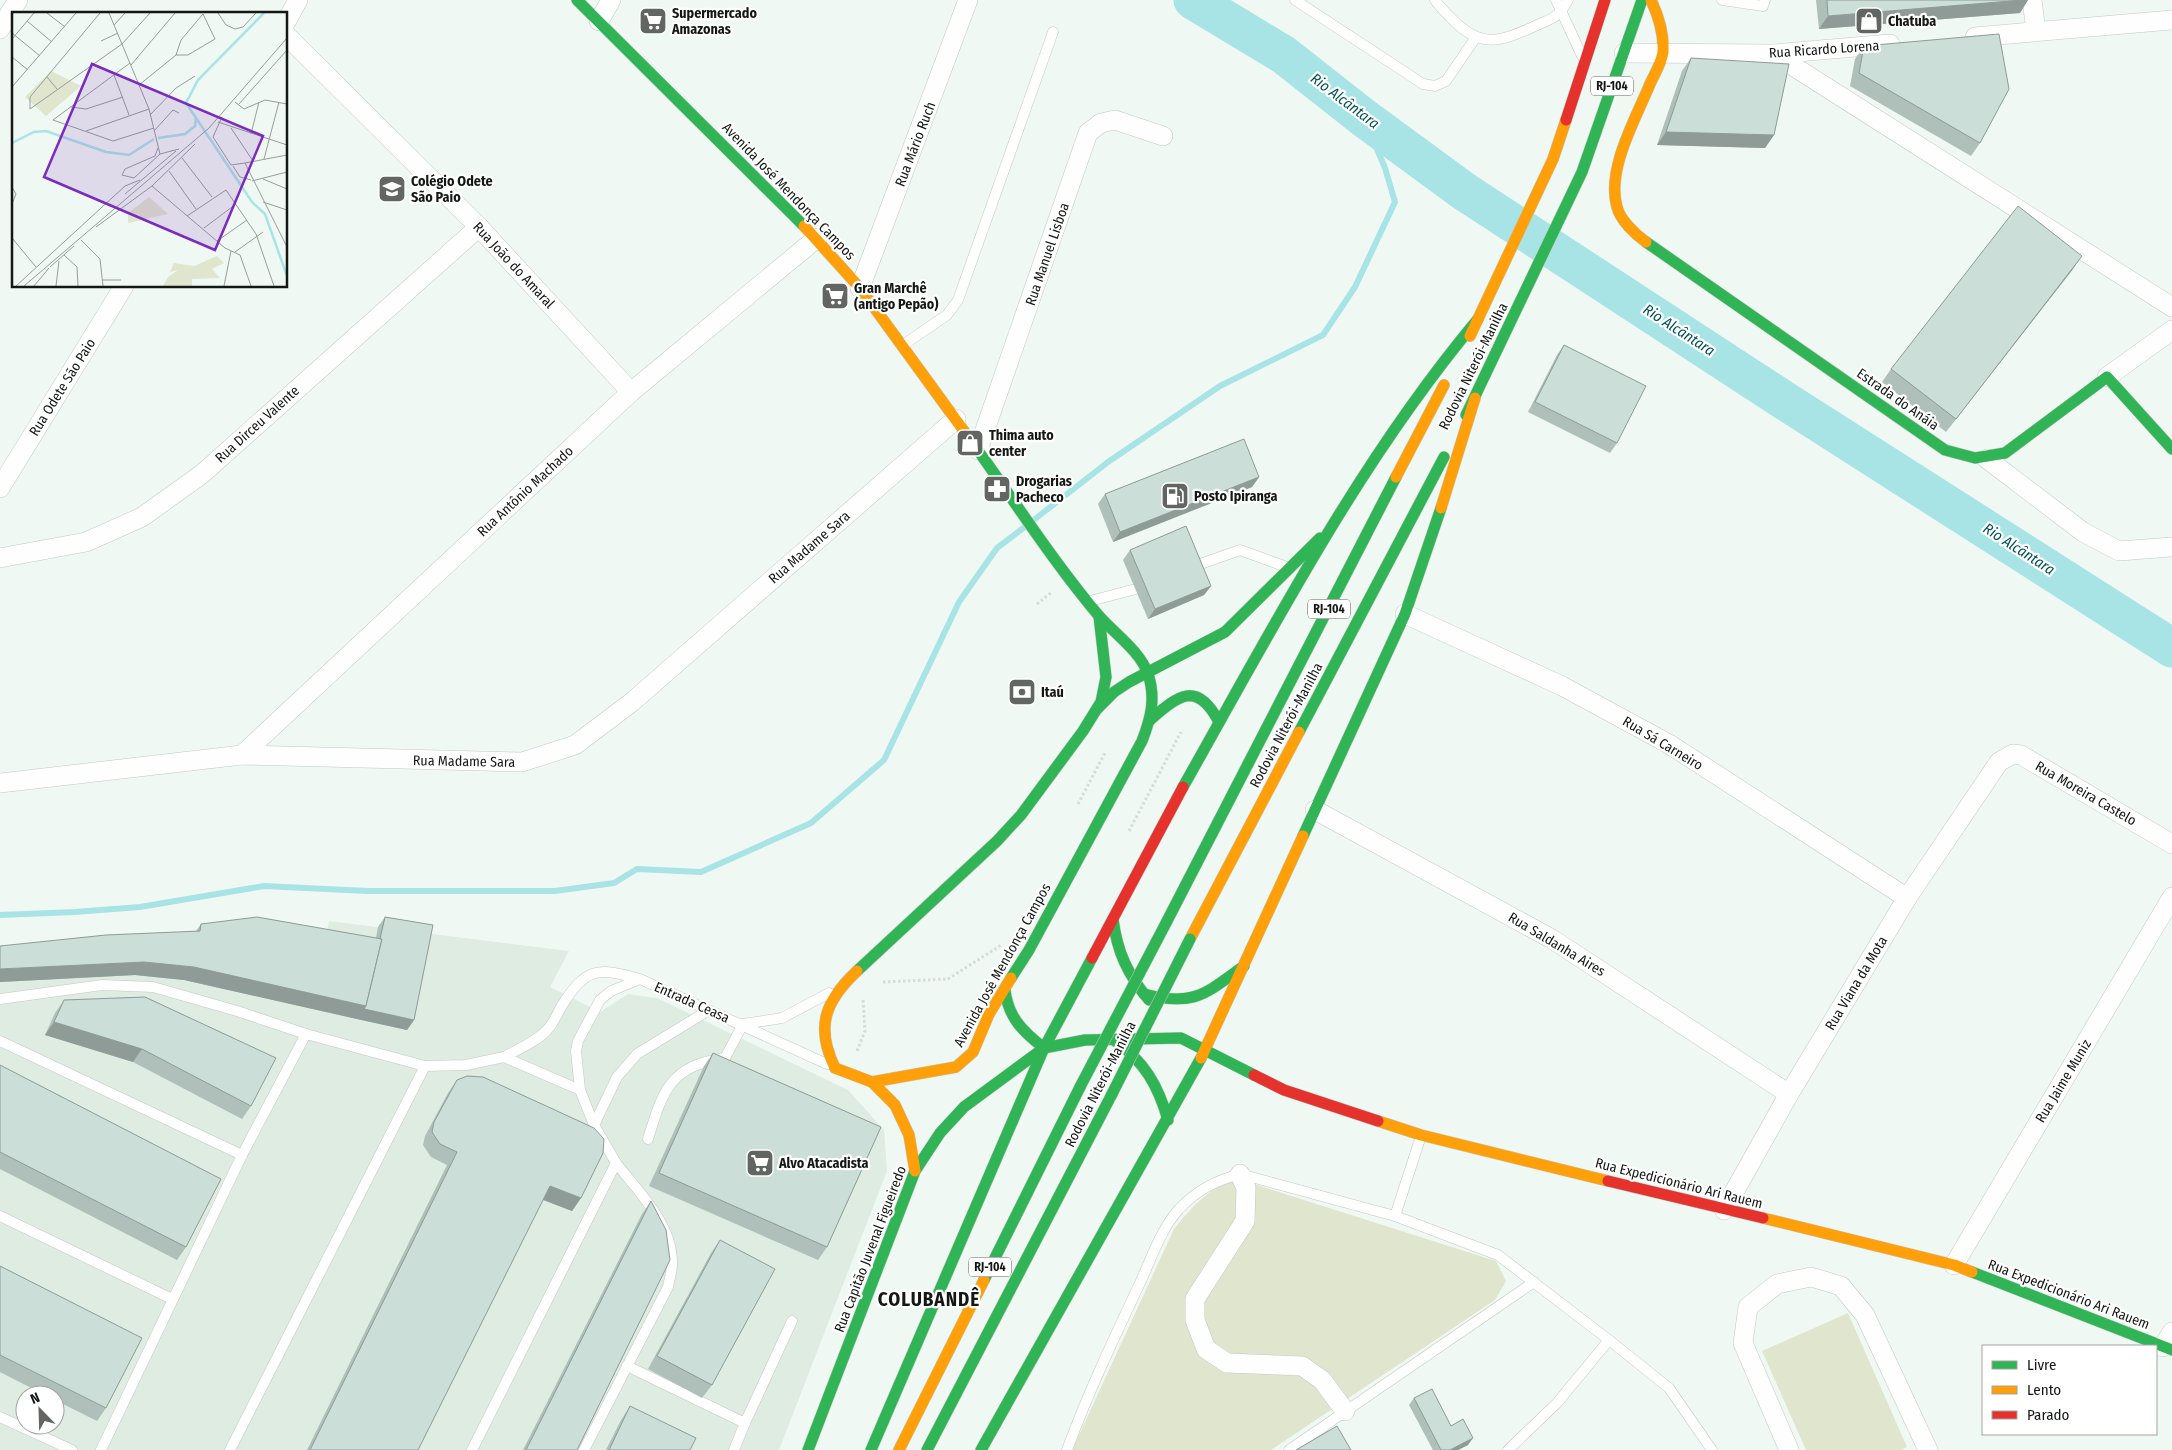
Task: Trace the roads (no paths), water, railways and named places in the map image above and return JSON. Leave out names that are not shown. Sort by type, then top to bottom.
[{"type":"main road","name":"Avenida José Mendonça Campos","points":[[577,0],[817,238],[860,288],[1099,616],[1132,650],[1147,672],[1153,694],[1150,720],[1131,763],[1029,950],[989,1014],[973,1052],[956,1066],[912,1077],[872,1082],[835,1068],[824,1040],[823,1029],[825,1017],[838,988],[997,841],[1027,808],[1097,709],[1106,676],[1099,616]]},
{"type":"main road","name":"Rodovia Niterói-Manilha","points":[[899,1450],[1081,1084],[1478,319],[1553,159],[1605,0]]},
{"type":"main road","name":"Rodovia Niterói-Manilha","points":[[927,1450],[1112,1094],[1190,939],[1476,398],[1582,172],[1642,0]]},
{"type":"main road","points":[[1651,0],[1657,13],[1663,53]]},
{"type":"main road","name":"Estrada do Anáia","points":[[1663,53],[1624,146],[1616,174],[1616,209],[1624,221],[1652,247],[1945,450],[1964,458],[1987,459],[2005,453],[2107,377]]},
{"type":"main road","points":[[871,1450],[1044,1048],[1173,805],[1328,530],[1437,368],[1478,319]]},
{"type":"main road","points":[[2107,377],[2172,449]]},
{"type":"main road","points":[[981,1450],[1168,1120],[1206,1049],[1246,964],[1405,614],[1451,479],[1476,398]]},
{"type":"main road","points":[[1097,709],[1114,692],[1147,672],[1225,632],[1328,530]]},
{"type":"main road","points":[[1137,704],[1143,709],[1150,720],[1178,697],[1186,695],[1195,696],[1207,702],[1219,722]]},
{"type":"main road","points":[[1097,709],[1119,699]]},
{"type":"main road","name":"Rua Expedicionário Ari Rauem","points":[[1112,919],[1116,948],[1127,972],[1181,1038],[1284,1090],[1421,1135],[1954,1266],[2169,1343]]},
{"type":"main road","points":[[1144,994],[1165,1001],[1190,1000],[1202,995],[1246,964]]},
{"type":"main road","points":[[1004,990],[1005,1003],[1014,1020],[1026,1034],[1044,1048]]},
{"type":"main road","name":"Rua Expedicionário Ari Rauem","points":[[1044,1048],[1085,1040],[1181,1038]]},
{"type":"main road","points":[[1114,1040],[1143,1062],[1151,1074],[1163,1101],[1168,1120]]},
{"type":"main road","name":"Rua Capitão Juvenal Figueiredo","points":[[808,1450],[915,1171],[940,1133],[964,1107],[1044,1048]]},
{"type":"main road","points":[[872,1082],[895,1105],[909,1135],[915,1171]]},
{"type":"street","points":[[0,29],[18,0]]},
{"type":"street","points":[[288,18],[298,0]]},
{"type":"street","points":[[600,21],[611,0]]},
{"type":"street","name":"Rua Mário Ruch","points":[[860,288],[968,0]]},
{"type":"street","points":[[2032,0],[2036,31]]},
{"type":"street","points":[[1959,38],[2172,20]]},
{"type":"street","name":"Rua João do Amaral","points":[[288,37],[480,227],[631,392]]},
{"type":"street","name":"Rua Ricardo Lorena","points":[[1624,53],[1774,54],[1910,42]]},
{"type":"street","points":[[1774,54],[2172,308]]},
{"type":"street","name":"Rua Manuel Lisboa","points":[[978,450],[1088,133],[1102,123],[1115,120],[1163,136]]},
{"type":"street","name":"Rua Dirceu Valente","points":[[0,558],[86,542],[142,517],[202,474],[480,227]]},
{"type":"street","name":"Rua Antônio Machado","points":[[242,755],[631,392],[817,238]]},
{"type":"street","name":"Rua Odete São Paio","points":[[0,488],[123,288]]},
{"type":"street","points":[[2107,377],[2172,330]]},
{"type":"street","name":"Rua Madame Sara","points":[[0,783],[242,755],[522,762],[575,745],[632,702],[956,418]]},
{"type":"street","points":[[1987,459],[2083,532],[2119,551],[2172,547]]},
{"type":"street","name":"Rua Sá Carneiro","points":[[1405,614],[1562,686],[1669,744],[1907,898]]},
{"type":"street","name":"Rua Moreira Castelo","points":[[1999,762],[2013,754],[2021,755],[2172,844]]},
{"type":"street","name":"Rua Viana da Mota","points":[[1724,1210],[1789,1094],[1907,898],[1999,762]]},
{"type":"street","name":"Rua Saldanha Aires","points":[[1315,810],[1552,938],[1789,1094]]},
{"type":"street","name":"Rua Jaime Muniz","points":[[1954,1266],[2172,897]]},
{"type":"street","points":[[1240,1174],[1246,1188],[1245,1221],[1195,1299],[1195,1320],[1206,1349],[1227,1363],[1302,1366],[1322,1380],[1346,1411]]},
{"type":"street","points":[[1790,1450],[1743,1343],[1748,1307],[1777,1284],[1811,1276],[1841,1286],[1865,1315],[1928,1450]]},
{"type":"lane","points":[[1295,0],[1423,84],[1435,86],[1446,81],[1476,37]]},
{"type":"lane","points":[[1435,0],[1456,23],[1476,37],[1498,40],[1513,36],[1561,14],[1568,0]]},
{"type":"lane","points":[[1556,0],[1585,62]]},
{"type":"lane","points":[[1722,0],[1763,6],[1765,0]]},
{"type":"lane","points":[[903,346],[947,315],[958,300],[1053,32]]},
{"type":"lane","points":[[1192,567],[1240,550],[1290,568]]},
{"type":"lane","points":[[1089,601],[1136,589]]},
{"type":"lane","name":"Entrada Ceasa","points":[[0,999],[102,985],[153,987],[306,1034],[425,1066],[466,1065],[504,1057],[544,1033],[574,987],[584,977],[597,972],[611,971],[640,979],[743,1024],[835,1068]]},
{"type":"lane","name":"Entrada Ceasa","points":[[584,1450],[668,1287],[672,1263],[668,1239],[653,1210],[616,1163],[594,1125],[580,1090],[576,1051],[582,1033],[600,1000],[612,991],[640,979]]},
{"type":"lane","points":[[648,1139],[658,1107],[667,1088],[684,1071],[701,1062],[729,1060],[743,1024],[782,1018],[838,988]]},
{"type":"lane","points":[[594,1125],[617,1077],[637,1054],[709,1010]]},
{"type":"lane","points":[[101,1450],[242,1155],[306,1034]]},
{"type":"lane","points":[[0,1041],[242,1155]]},
{"type":"lane","points":[[504,1057],[580,1090]]},
{"type":"lane","points":[[230,1450],[425,1066]]},
{"type":"lane","points":[[1395,1216],[1421,1135]]},
{"type":"lane","points":[[472,1450],[616,1163]]},
{"type":"lane","points":[[1067,1450],[1088,1392],[1163,1235],[1178,1210],[1200,1189],[1218,1180],[1240,1174],[1395,1216],[1498,1255],[1668,1388],[1712,1450]]},
{"type":"lane","points":[[0,1216],[172,1299]]},
{"type":"lane","points":[[1289,1450],[1534,1282]]},
{"type":"lane","points":[[734,1450],[792,1321]]},
{"type":"lane","points":[[1508,1450],[1557,1403],[1609,1340]]},
{"type":"lane","points":[[627,1366],[745,1423]]},
{"type":"lane","points":[[0,1417],[72,1450]]},
{"type":"waterway","name":"Rio Alcântara","points":[[1193,0],[1284,55],[1364,118],[1465,192],[1782,399],[2172,648]]},
{"type":"waterway","points":[[1035,519],[1108,462],[1220,386],[1323,335],[1355,287],[1395,202],[1385,168],[1364,118]]},
{"type":"waterway","points":[[0,915],[140,907],[264,886],[367,891],[555,891],[614,883],[637,869],[701,872],[811,823],[884,760],[959,602],[997,548],[1026,526]]},
{"type":"place","name":"Supermercado Amazonas","points":[[653,21]]},
{"type":"place","name":"Chatuba","points":[[1869,21]]},
{"type":"place","name":"Colégio Odete São Paio","points":[[392,189]]},
{"type":"place","name":"Gran Marchê (antigo Pepão)","points":[[835,296]]},
{"type":"place","name":"Thima auto center","points":[[970,443]]},
{"type":"place","name":"Drogarias Pacheco","points":[[997,489]]},
{"type":"place","name":"Posto Ipiranga","points":[[1175,496]]},
{"type":"place","name":"Itaú","points":[[1022,692]]},
{"type":"place","name":"Alvo Atacadista","points":[[760,1163]]},
{"type":"district","name":"COLUBANDÊ","points":[[929,1299]]}]
